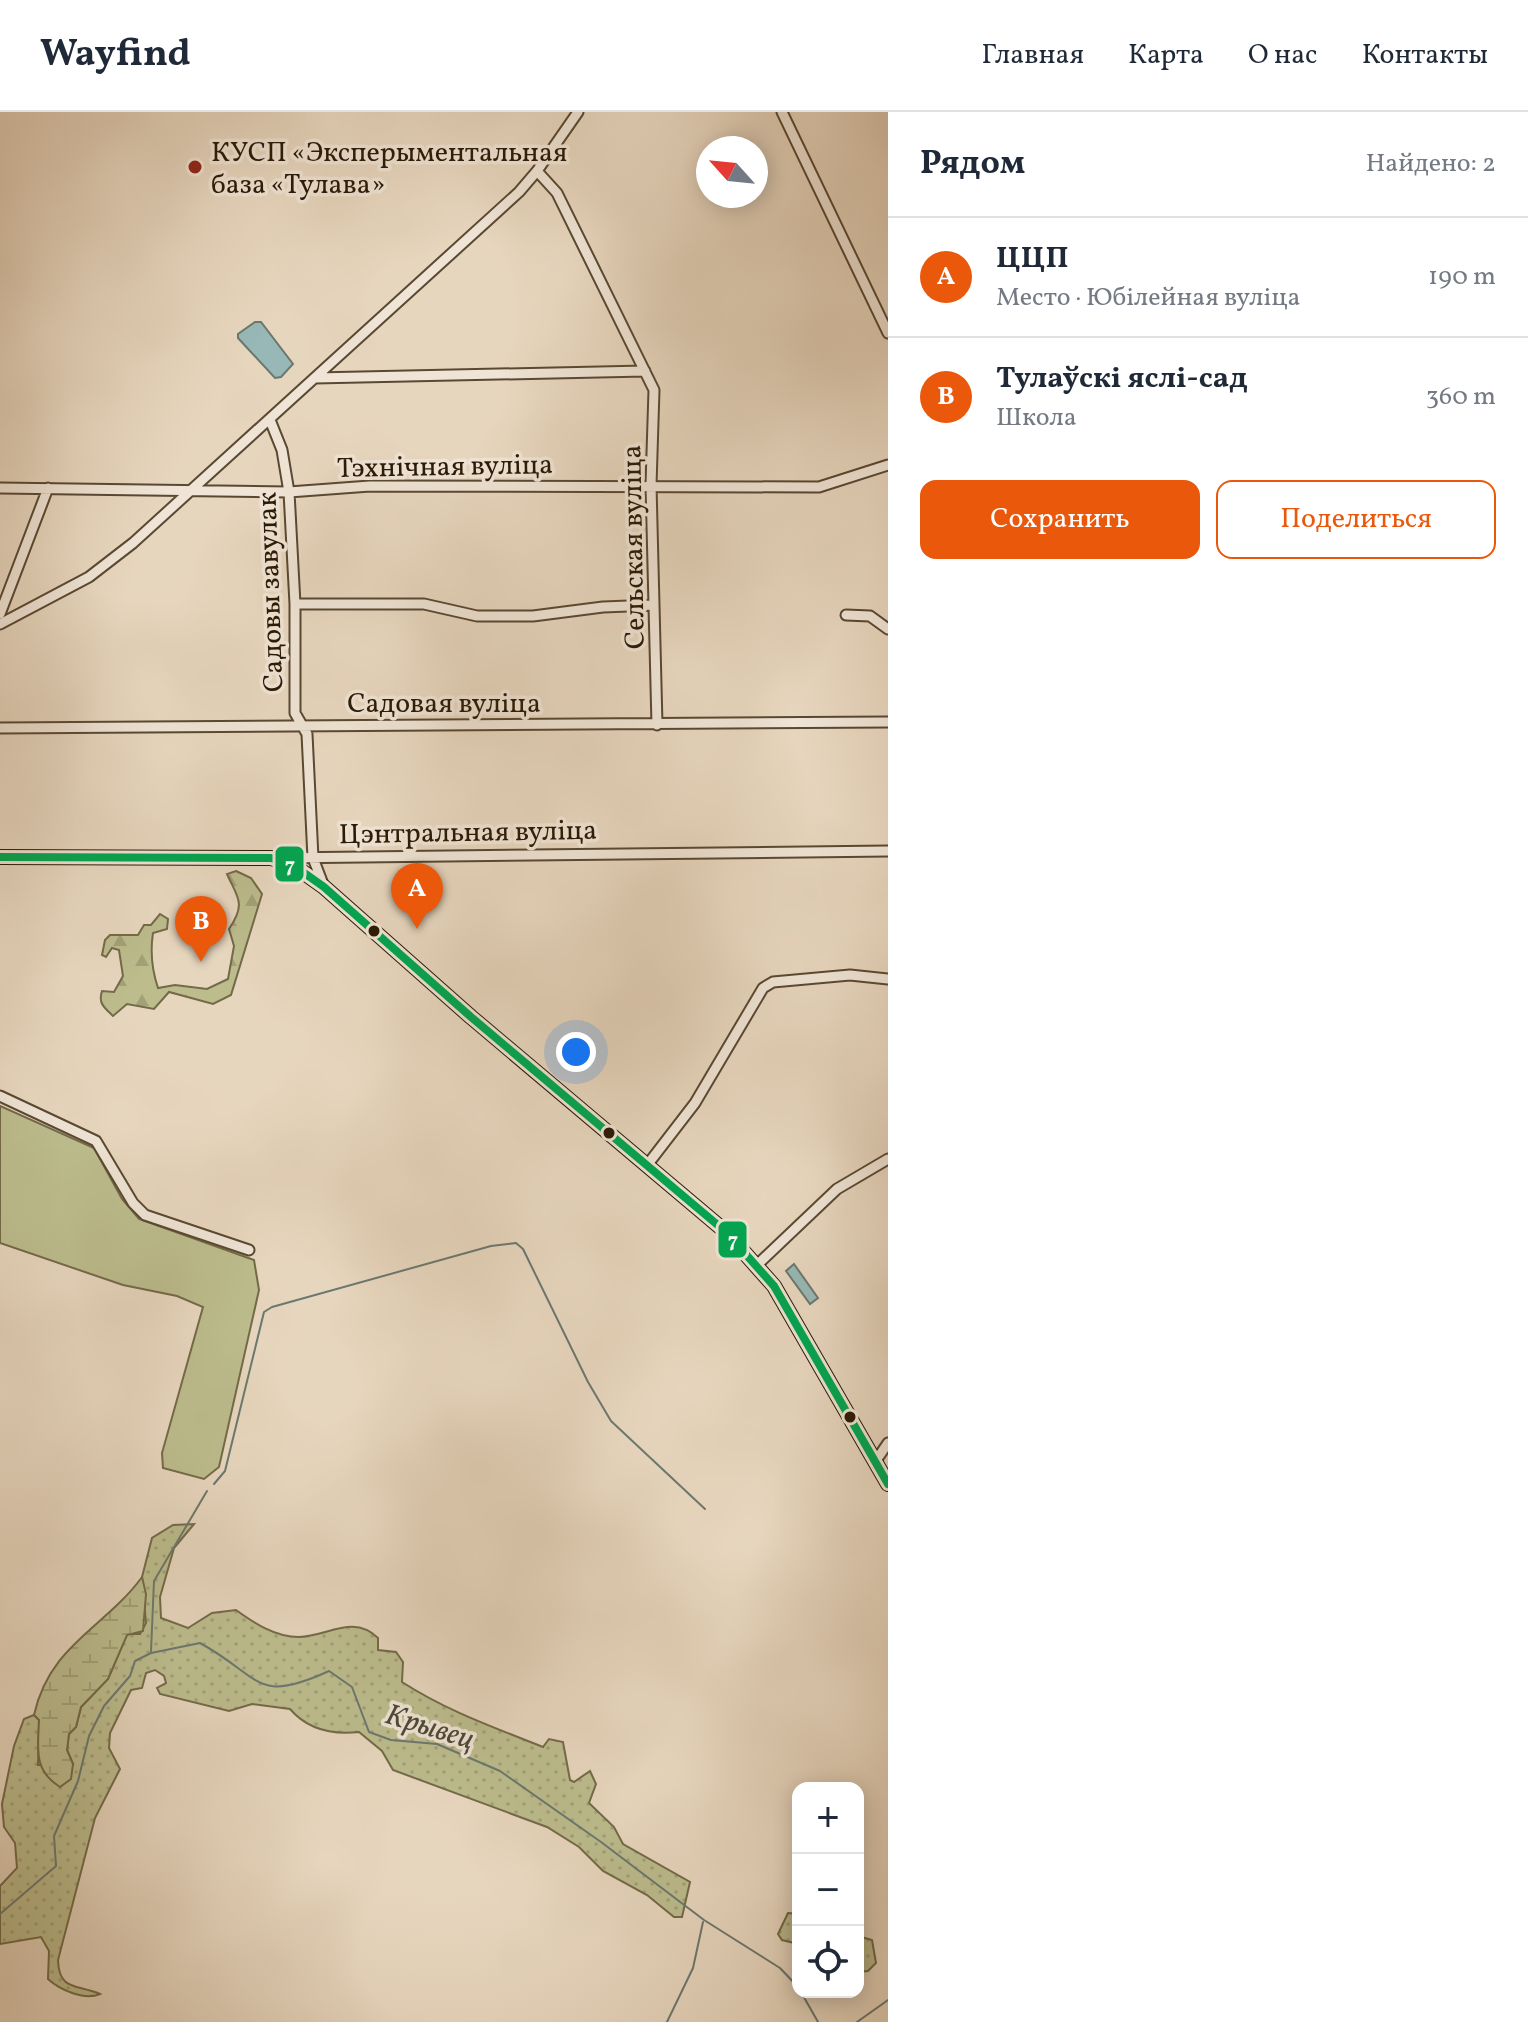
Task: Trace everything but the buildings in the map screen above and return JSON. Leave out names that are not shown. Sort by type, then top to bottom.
[{"type":"main road","name":"Цэнтральная вуліца","points":[[0,857],[271,858]]},
{"type":"main road","points":[[271,858],[293,865],[324,887],[471,1017],[648,1164],[758,1264],[888,1484]]},
{"type":"street","points":[[0,624],[89,577],[195,489],[537,171],[578,112]]},
{"type":"street","points":[[782,112],[888,333]]},
{"type":"street","name":"Сельская вуліца","points":[[537,171],[557,193],[654,390],[651,485],[657,725]]},
{"type":"street","points":[[315,378],[645,371]]},
{"type":"street","name":"Садовы завулак","points":[[270,420],[282,450],[289,492],[295,604],[295,713],[307,734],[313,858],[324,887]]},
{"type":"street","name":"Тэхнічная вуліца","points":[[0,488],[289,492],[370,486],[819,487],[888,465]]},
{"type":"street","points":[[0,614],[48,488]]},
{"type":"street","points":[[295,604],[424,604],[477,616],[654,605]]},
{"type":"street","points":[[846,615],[870,616],[888,629]]},
{"type":"street","name":"Садовая вуліца","points":[[0,728],[888,722]]},
{"type":"street","name":"Цэнтральная вуліца","points":[[271,858],[888,851]]},
{"type":"street","points":[[648,1164],[695,1103],[763,988],[773,982],[850,975],[888,979]]},
{"type":"street","points":[[0,1096],[96,1141],[133,1203],[145,1215],[249,1250]]},
{"type":"street","points":[[758,1264],[837,1189],[888,1159]]},
{"type":"street","points":[[875,1462],[888,1443]]},
{"type":"green space","points":[[236,871],[251,878],[262,894],[231,995],[213,1004],[169,992],[154,1009],[127,1004],[113,1016],[101,1002],[102,991],[114,992],[123,976],[119,950],[112,948],[106,957],[102,955],[105,940],[110,935],[138,935],[144,925],[151,925],[160,914],[168,919],[167,929],[153,933],[152,961],[158,988],[175,985],[207,989],[228,979],[234,946],[229,929],[239,906],[227,874]]},
{"type":"green space","points":[[0,1106],[94,1148],[122,1199],[139,1219],[254,1260],[259,1290],[219,1467],[204,1479],[163,1468],[162,1453],[203,1307],[177,1296],[123,1285],[0,1243]]},
{"type":"green space","points":[[194,1524],[174,1548],[160,1597],[161,1618],[188,1628],[212,1613],[236,1610],[273,1632],[290,1636],[310,1636],[350,1627],[369,1631],[378,1638],[378,1650],[396,1652],[403,1662],[402,1682],[436,1702],[543,1747],[549,1739],[563,1742],[570,1780],[574,1782],[590,1771],[596,1784],[589,1803],[614,1827],[623,1844],[690,1882],[682,1917],[674,1917],[647,1895],[603,1871],[579,1847],[547,1827],[393,1770],[382,1751],[359,1732],[321,1730],[290,1709],[252,1704],[229,1711],[160,1694],[157,1688],[166,1683],[164,1676],[155,1670],[146,1673],[142,1688],[131,1690],[110,1733],[109,1748],[120,1769],[95,1818],[58,1960],[65,1982],[100,1994],[87,1996],[73,1993],[48,1979],[49,1951],[41,1937],[0,1944],[0,1886],[17,1868],[15,1843],[4,1827],[2,1804],[14,1746],[24,1719],[34,1715],[39,1720],[38,1765],[73,1764],[67,1750],[69,1734],[76,1727],[81,1707],[108,1679],[127,1634],[140,1634],[146,1623],[142,1577],[152,1538],[173,1525]]},
{"type":"green space","points":[[142,1577],[146,1594],[143,1631],[127,1635],[108,1679],[81,1707],[76,1727],[69,1734],[67,1750],[73,1764],[71,1779],[60,1787],[45,1773],[39,1758],[39,1720],[34,1715],[42,1691],[65,1654]]},
{"type":"green space","points":[[788,1913],[792,1913],[792,1942],[782,1940],[778,1934]]},
{"type":"green space","points":[[864,1938],[872,1940],[876,1963],[864,1971]]},
{"type":"water","points":[[255,322],[261,322],[293,364],[281,377],[275,378],[238,338],[238,334]]},
{"type":"water","points":[[794,1264],[818,1298],[810,1304],[786,1271]]},
{"type":"waterway","points":[[214,1484],[225,1471],[264,1312],[272,1307],[491,1246],[516,1243],[523,1249],[588,1382],[611,1421],[705,1509]]},
{"type":"waterway","points":[[151,1651],[154,1581],[207,1491]]},
{"type":"waterway","name":"Крывец","points":[[0,1914],[56,1866],[54,1836],[78,1781],[89,1736],[104,1706],[130,1676],[135,1661],[151,1653],[200,1643],[249,1676],[272,1686],[286,1686],[329,1671],[352,1687],[369,1732],[391,1740],[437,1744],[500,1771],[704,1920],[780,1968],[792,1981]]},
{"type":"waterway","points":[[667,2022],[693,1968],[703,1922]]},
{"type":"waterway","name":"Крывец","points":[[804,1998],[818,2022]]},
{"type":"waterway","name":"Крывец","points":[[857,2022],[888,2000]]},
{"type":"transit line","name":"7","points":[[0,857],[271,858],[293,865],[324,887],[471,1017],[726,1232],[774,1286],[888,1484]]},
{"type":"place","name":"КУСП «Эксперыментальная база «Тулава»","points":[[195,167]]},
{"type":"place","name":"ЦЦП","points":[[417,929]]},
{"type":"place","name":"Тулаўскі яслі-сад","points":[[201,962]]}]
